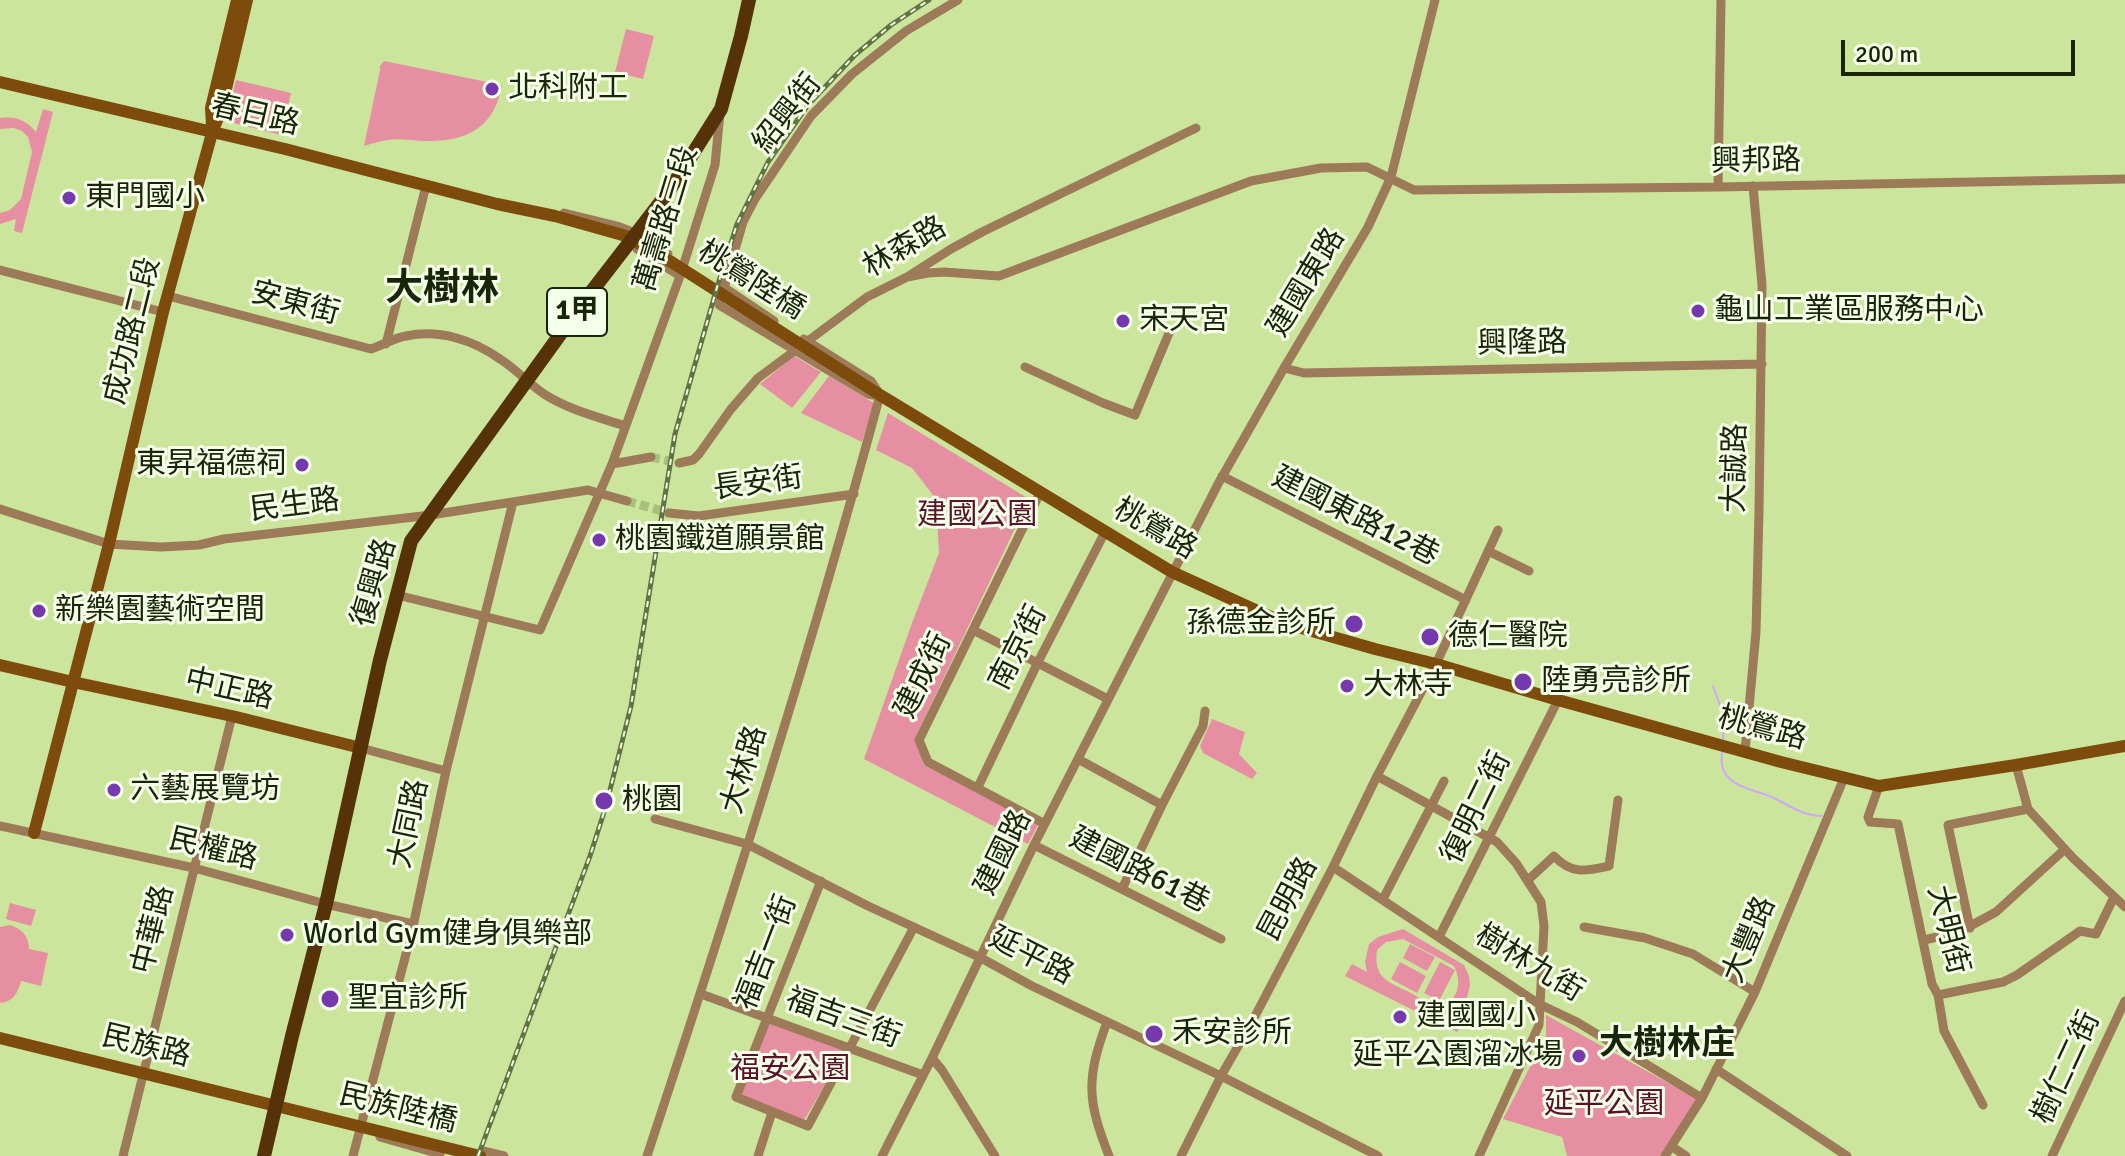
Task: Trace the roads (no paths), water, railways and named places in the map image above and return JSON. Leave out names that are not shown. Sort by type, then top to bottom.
[{"type":"main road","name":"成功路二段","points":[[212,133],[211,108],[237,0]]},
{"type":"main road","name":"成功路二段","points":[[34,833],[109,544],[163,312],[221,110],[247,0]]},
{"type":"main road","name":"萬壽路三段","points":[[721,109],[749,0]]},
{"type":"main road","name":"春日路","points":[[0,82],[555,216]]},
{"type":"main road","name":"復興路","points":[[264,1156],[411,541],[666,195],[721,109]]},
{"type":"main road","name":"桃鶯陸橋","points":[[555,216],[639,242],[868,386]]},
{"type":"main road","name":"桃鶯路","points":[[868,386],[1172,572],[1284,623],[1723,746],[1879,786],[2125,746]]},
{"type":"main road","name":"中正路","points":[[0,665],[361,748]]},
{"type":"main road","name":"民族路","points":[[0,1038],[303,1112]]},
{"type":"main road","name":"民族陸橋","points":[[303,1112],[482,1154]]},
{"type":"street","name":"紹興街","points":[[719,305],[743,222],[811,116],[852,74],[906,31],[958,0]]},
{"type":"street","name":"建國東路","points":[[1172,572],[1222,476],[1368,227],[1391,177],[1435,0]]},
{"type":"street","points":[[1718,187],[1721,0]]},
{"type":"street","name":"萬壽路三段","points":[[611,465],[680,276],[715,165],[721,109]]},
{"type":"street","name":"林森路","points":[[679,463],[693,460],[699,454],[758,378],[867,297],[982,232],[1196,128]]},
{"type":"street","name":"興邦路","points":[[907,277],[944,272],[999,276],[1251,181],[1321,168],[1367,167],[1414,190],[2125,179]]},
{"type":"street","points":[[386,344],[426,186]]},
{"type":"street","name":"大誠路","points":[[1745,751],[1756,632],[1762,364],[1762,285],[1753,186]]},
{"type":"street","name":"春日路","points":[[497,204],[632,238],[683,263]]},
{"type":"street","name":"春日路","points":[[632,238],[680,276]]},
{"type":"street","points":[[0,270],[163,312]]},
{"type":"street","name":"桃鶯路","points":[[725,288],[871,381],[880,395]]},
{"type":"street","name":"安東街","points":[[168,296],[371,349],[403,336],[460,338],[502,360],[544,394],[574,409],[625,426]]},
{"type":"street","name":"桃鶯路","points":[[719,305],[868,394],[880,395]]},
{"type":"street","points":[[783,344],[791,332]]},
{"type":"street","points":[[1025,367],[1135,415],[1169,333]]},
{"type":"street","name":"興隆路","points":[[1284,368],[1304,373],[1762,364]]},
{"type":"street","name":"大林路","points":[[647,1156],[747,844],[854,494],[880,395]]},
{"type":"street","points":[[397,595],[540,630],[611,465],[651,457]]},
{"type":"street","name":"建國東路12巷","points":[[1222,476],[1466,600]]},
{"type":"street","name":"民生路","points":[[0,509],[109,544],[161,547],[199,545],[224,539],[431,515],[588,490],[599,492]]},
{"type":"street","points":[[599,492],[627,501]]},
{"type":"street","name":"建成街","points":[[1040,493],[919,740],[928,762],[1045,824]]},
{"type":"street","name":"長安街","points":[[669,513],[699,516],[854,494]]},
{"type":"street","name":"大同路","points":[[353,1156],[413,924],[446,771],[513,502]]},
{"type":"street","name":"昆明路","points":[[1181,1156],[1436,664],[1498,530]]},
{"type":"street","name":"南京街","points":[[978,787],[1105,532]]},
{"type":"street","points":[[1488,551],[1529,571]]},
{"type":"street","name":"建國路","points":[[882,1156],[1172,572]]},
{"type":"street","points":[[973,630],[1108,699]]},
{"type":"street","name":"復明二街","points":[[1439,937],[1558,700]]},
{"type":"street","points":[[1122,889],[1203,726],[1205,711]]},
{"type":"street","name":"中華路","points":[[123,1156],[232,716]]},
{"type":"street","name":"中正路","points":[[361,748],[446,771]]},
{"type":"street","points":[[1078,759],[1162,805]]},
{"type":"street","points":[[2016,765],[2028,809],[2125,907]]},
{"type":"street","points":[[1377,776],[1497,842],[1528,880],[1541,902],[1544,926],[1539,1025],[1479,1156]]},
{"type":"street","name":"大豐路","points":[[1665,1156],[1702,1098],[1755,992],[1844,778]]},
{"type":"street","points":[[1383,899],[1444,781]]},
{"type":"street","name":"大明街","points":[[1879,786],[1868,817],[1870,822],[1898,824],[1944,1031],[1983,1105]]},
{"type":"street","points":[[1528,880],[1554,856],[1568,868],[1587,871],[1609,866],[1618,800]]},
{"type":"street","points":[[1970,928],[1948,825],[2028,809]]},
{"type":"street","name":"延平路","points":[[655,819],[747,844],[1378,1156]]},
{"type":"street","name":"民權路","points":[[0,826],[194,868],[413,924]]},
{"type":"street","name":"建國路61巷","points":[[1034,845],[1221,939]]},
{"type":"street","points":[[1924,940],[1970,928],[1996,912],[2065,849]]},
{"type":"street","name":"樹林九街","points":[[1333,867],[1539,1004],[1577,1022],[1702,1098]]},
{"type":"street","name":"福吉一街","points":[[772,1112],[736,1097],[821,881]]},
{"type":"street","points":[[1938,995],[2003,982],[2080,931],[2096,934],[2114,897]]},
{"type":"street","points":[[758,1156],[772,1112],[808,1126],[914,927]]},
{"type":"street","points":[[1584,927],[1645,938],[1693,954],[1755,992]]},
{"type":"street","name":"福吉三街","points":[[701,994],[923,1075]]},
{"type":"street","name":"樹仁二街","points":[[2052,1156],[2125,1001]]},
{"type":"street","points":[[1107,1022],[1092,1067],[1092,1106],[1109,1156]]},
{"type":"street","points":[[932,1058],[995,1156]]},
{"type":"street","points":[[1716,1069],[1847,1156]]},
{"type":"street","name":"民族路","points":[[278,1106],[284,1114],[440,1142]]},
{"type":"street","name":"民族路","points":[[360,1127],[440,1154]]},
{"type":"street","points":[[1671,1146],[1686,1156]]},
{"type":"street","points":[[482,1154],[504,1156]]},
{"type":"waterway","points":[[1713,686],[1724,716],[1723,741]]},
{"type":"waterway","points":[[1722,752],[1724,770],[1737,784],[1803,812],[1822,816]]},
{"type":"tunnel","points":[[651,457],[679,463]]},
{"type":"tunnel","points":[[627,501],[669,513]]},
{"type":"railway","points":[[478,1156],[606,806],[631,706],[675,434],[737,224],[768,162],[808,105],[855,55],[891,25],[929,0]]},
{"type":"place","name":"北科附工","points":[[492,89]]},
{"type":"place","name":"東門國小","points":[[69,198]]},
{"type":"place","name":"龜山工業區服務中心","points":[[1698,311]]},
{"type":"place","name":"宋天宮","points":[[1123,321]]},
{"type":"place","name":"東昇福德祠","points":[[302,465]]},
{"type":"place","name":"桃園鐵道願景館","points":[[599,540]]},
{"type":"place","name":"新樂園藝術空間","points":[[39,611]]},
{"type":"place","name":"孫德金診所","points":[[1354,624]]},
{"type":"place","name":"德仁醫院","points":[[1430,637]]},
{"type":"place","name":"陸勇亮診所","points":[[1523,682]]},
{"type":"place","name":"大林寺","points":[[1347,686]]},
{"type":"place","name":"六藝展覽坊","points":[[114,790]]},
{"type":"place","name":"桃園","points":[[604,801]]},
{"type":"place","name":"World Gym健身俱樂部","points":[[287,935]]},
{"type":"place","name":"聖宜診所","points":[[330,999]]},
{"type":"place","name":"建國國小","points":[[1400,1017]]},
{"type":"place","name":"禾安診所","points":[[1154,1034]]},
{"type":"place","name":"延平公園溜冰場","points":[[1579,1056]]},
{"type":"district","name":"大樹林","points":[[442,290]]},
{"type":"district","name":"大樹林庄","points":[[1667,1045]]},
{"type":"park label","name":"建國公園","points":[[977,516]]},
{"type":"park label","name":"福安公園","points":[[790,1070]]},
{"type":"park label","name":"延平公園","points":[[1604,1105]]}]
